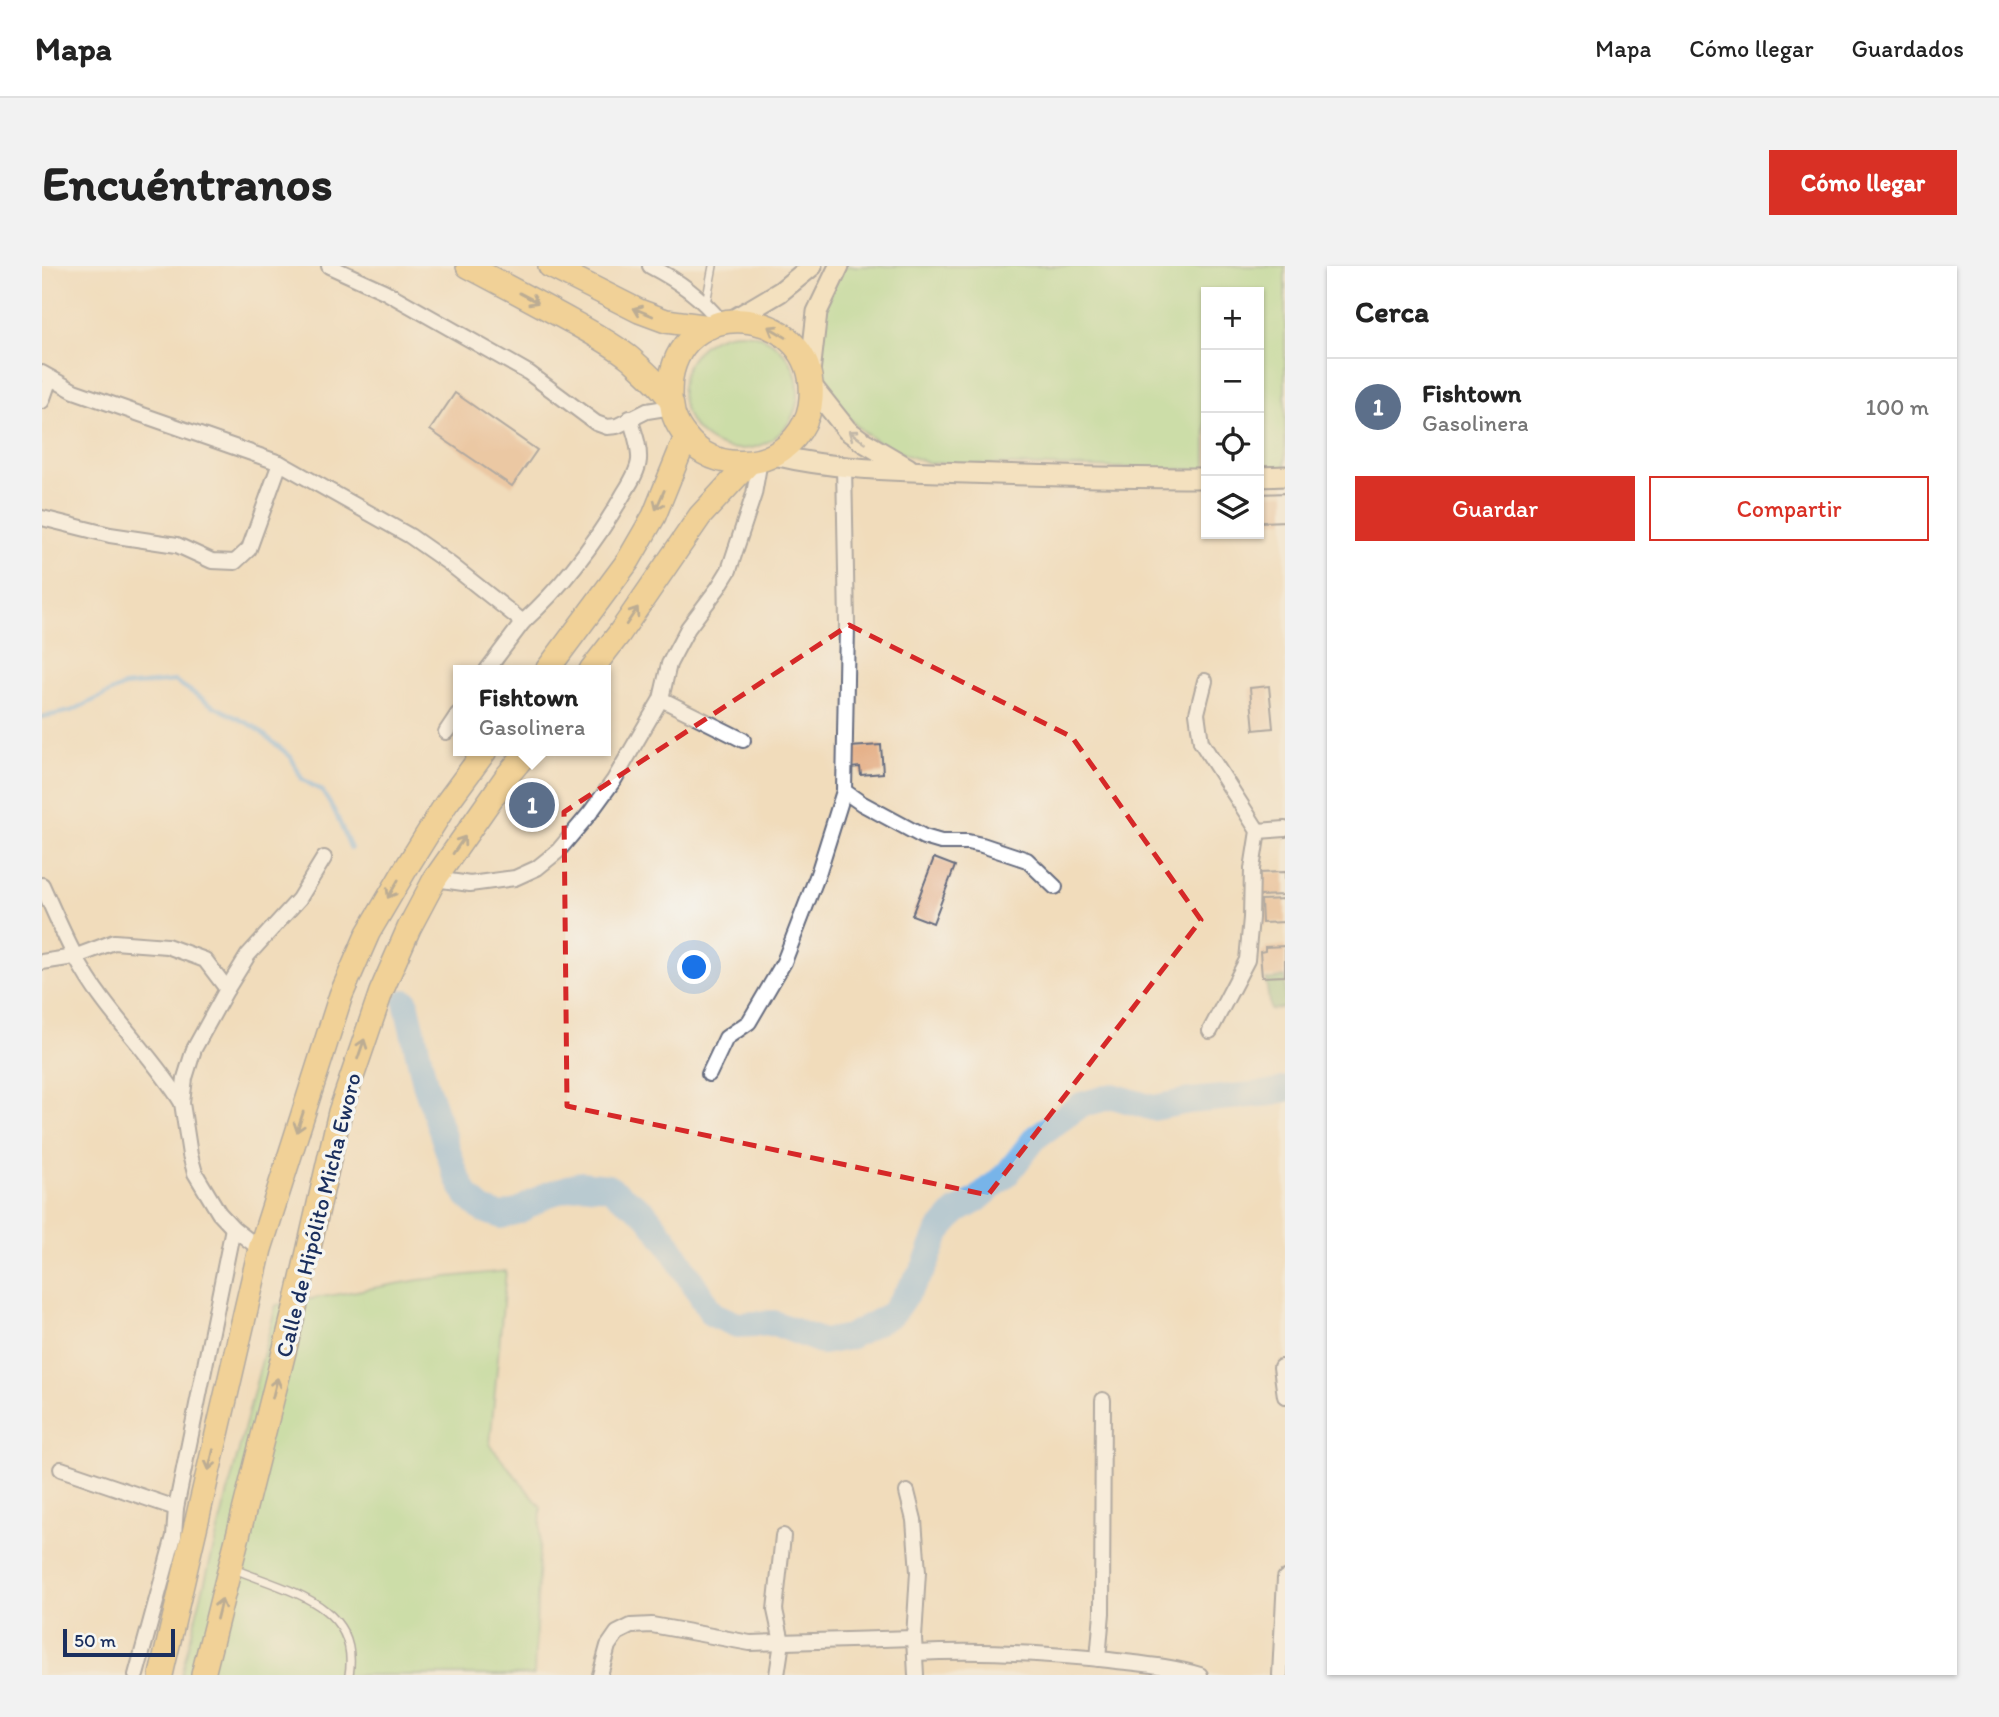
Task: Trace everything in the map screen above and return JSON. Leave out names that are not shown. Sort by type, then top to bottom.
[{"type":"main road","points":[[468,266],[628,356],[671,403]]},
{"type":"main road","points":[[550,266],[639,311],[666,321],[758,322],[781,332],[799,350],[811,379],[811,407],[803,426],[791,443],[761,459],[700,516],[595,665]]},
{"type":"main road","points":[[721,323],[692,339],[678,357],[671,378],[674,417],[686,437],[704,453],[726,461],[761,459]]},
{"type":"main road","points":[[551,665],[628,561],[654,516],[686,437]]},
{"type":"main road","name":"Calle de Hipólito Micha Eworo","points":[[161,1675],[260,1249],[341,995],[368,933],[446,804],[481,756]]},
{"type":"main road","name":"Calle de Hipólito Micha Eworo","points":[[203,1675],[298,1296],[340,1112],[381,992],[409,928],[435,879],[523,756]]},
{"type":"street","points":[[328,266],[384,291],[529,373],[596,422],[607,427],[617,426],[630,418],[671,403]]},
{"type":"street","points":[[650,266],[690,289],[706,303],[721,323],[780,292],[812,266]]},
{"type":"street","points":[[839,266],[817,312],[811,379],[847,430],[915,471]]},
{"type":"street","points":[[42,401],[46,375],[75,391],[280,463],[410,536],[523,622]]},
{"type":"street","points":[[491,665],[523,622],[571,573],[607,523],[629,484],[639,460],[639,449],[630,418]]},
{"type":"street","points":[[435,879],[470,884],[515,878],[537,868],[558,851],[614,780],[661,699],[669,664],[688,628],[729,569],[754,494],[761,459],[915,471],[1093,478],[1201,478]]},
{"type":"street","points":[[42,518],[110,535],[177,545],[212,561],[235,562],[249,549],[280,463]]},
{"type":"street","points":[[709,1074],[726,1038],[749,1022],[784,962],[818,874],[844,791],[847,624],[844,466]]},
{"type":"street","points":[[1264,477],[1285,476]]},
{"type":"street","points":[[1205,681],[1197,712],[1201,742],[1258,831],[1252,869],[1247,960],[1210,1031]]},
{"type":"street","points":[[661,699],[743,740]]},
{"type":"street","points":[[446,732],[453,722]]},
{"type":"street","points":[[844,791],[924,837],[940,842],[968,842],[1021,857],[1036,866],[1055,887]]},
{"type":"street","points":[[1258,831],[1285,829]]},
{"type":"street","points":[[260,1249],[219,1213],[195,1172],[182,1103],[185,1078],[194,1049],[248,955],[299,899],[324,858]]},
{"type":"street","points":[[42,886],[74,957],[102,999],[167,1079],[182,1103]]},
{"type":"street","points":[[42,962],[74,957],[114,942],[167,946],[205,960],[227,989]]},
{"type":"street","points":[[136,1675],[174,1536],[176,1508],[233,1228]]},
{"type":"street","points":[[1281,1367],[1285,1396]]},
{"type":"street","points":[[1098,1659],[1102,1613],[1103,1400]]},
{"type":"street","points":[[61,1469],[176,1508]]},
{"type":"street","points":[[907,1492],[914,1520],[918,1572],[914,1645],[916,1675]]},
{"type":"street","points":[[777,1675],[782,1642],[775,1610],[783,1536]]},
{"type":"street","points":[[1280,1675],[1285,1578]]},
{"type":"street","points":[[600,1675],[608,1646],[617,1633],[631,1626],[652,1625],[750,1643],[914,1645],[1149,1663],[1200,1675]]},
{"type":"lane","points":[[706,303],[713,266]]},
{"type":"lane","points":[[229,1567],[313,1601],[335,1618],[347,1637],[351,1661],[349,1675]]},
{"type":"highlighted area","points":[[849,625],[1072,737],[1201,920],[988,1195],[567,1106],[564,812]]},
{"type":"green space","points":[[839,266],[1285,266],[1285,467],[1264,468],[1264,287],[1201,287],[1201,470],[930,463],[893,450],[864,432],[851,420],[832,390],[820,348],[823,317]]},
{"type":"green space","points":[[740,333],[762,337],[781,350],[794,369],[798,391],[794,413],[781,432],[762,445],[740,449],[718,445],[699,432],[686,413],[682,391],[686,369],[699,350],[718,337]]},
{"type":"green space","points":[[1285,977],[1285,1007],[1270,1010],[1266,980]]},
{"type":"green space","points":[[506,1271],[490,1445],[541,1507],[534,1675],[181,1675],[276,1305],[419,1280]]},
{"type":"building","points":[[455,393],[537,450],[512,486],[430,430]]},
{"type":"building","points":[[1285,493],[1285,521],[1264,522],[1264,494]]},
{"type":"building","points":[[1269,686],[1273,728],[1254,730],[1250,688]]},
{"type":"building","points":[[881,745],[883,773],[861,775],[860,767],[850,768],[849,747]]},
{"type":"building","points":[[934,858],[955,866],[933,923],[912,915]]},
{"type":"building","points":[[1285,872],[1285,895],[1258,896],[1257,873]]},
{"type":"building","points":[[1285,899],[1285,922],[1262,923],[1261,900]]},
{"type":"building","points":[[1285,946],[1285,976],[1262,977],[1260,952],[1265,951],[1265,947]]},
{"type":"waterway","points":[[42,717],[71,711],[124,686],[175,681],[212,705],[255,727],[291,757],[302,779],[322,791],[335,812],[351,849]]},
{"type":"waterway","points":[[406,1002],[425,1083],[455,1172],[467,1196],[483,1210],[501,1216],[519,1211],[546,1195],[581,1184],[608,1187],[644,1212],[667,1241],[712,1314],[737,1325],[774,1323],[823,1342],[849,1337],[892,1314],[924,1268],[939,1231],[956,1212],[977,1200],[1007,1174],[1036,1137],[1081,1105],[1113,1096],[1153,1108],[1189,1101],[1273,1093],[1285,1089]]},
{"type":"place","name":"Fishtown","points":[[532,805]]}]
